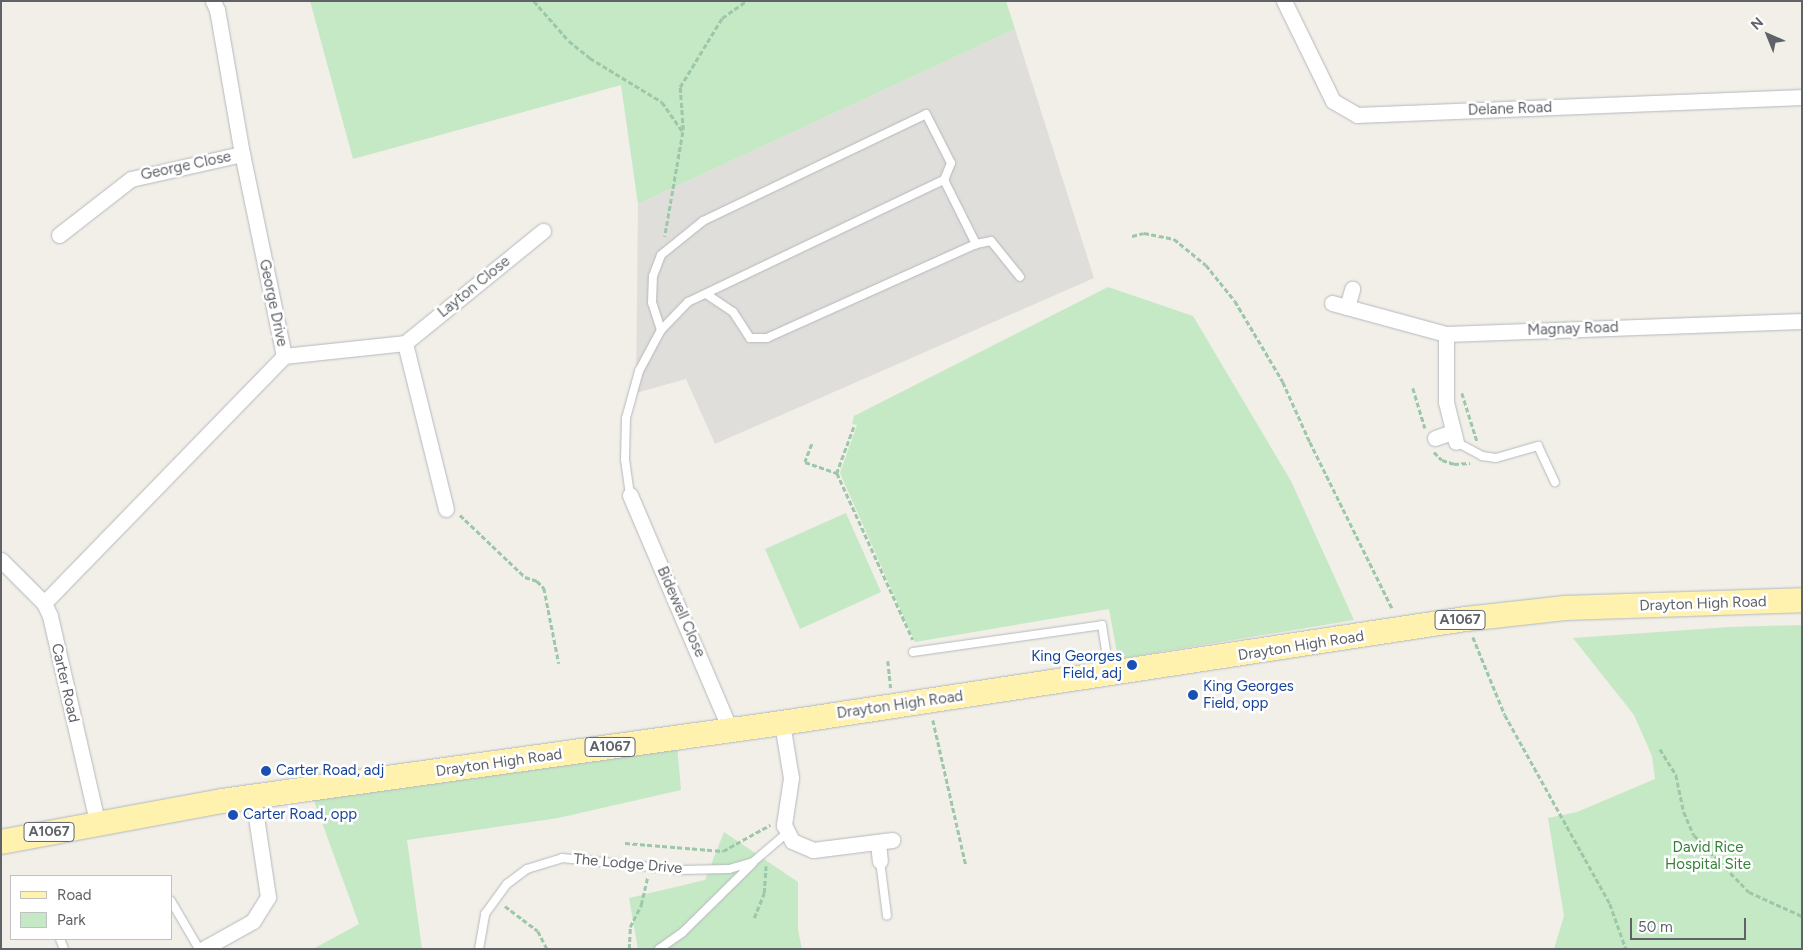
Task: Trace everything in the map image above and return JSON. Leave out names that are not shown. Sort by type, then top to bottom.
[{"type":"main road","name":"Drayton High Road","points":[[1,842],[97,822],[254,797],[1109,675],[1466,619],[1565,608],[1802,600]]},
{"type":"street","name":"George Drive","points":[[44,603],[284,356],[242,154],[217,10],[213,1]]},
{"type":"street","name":"Delane Road","points":[[1284,1],[1333,101],[1356,115],[1802,97]]},
{"type":"street","name":"George Close","points":[[59,235],[130,179],[242,154]]},
{"type":"street","name":"Layton Close","points":[[405,343],[543,231]]},
{"type":"street","points":[[1347,307],[1352,289]]},
{"type":"street","name":"Magnay Road","points":[[1332,303],[1446,334],[1802,321]]},
{"type":"street","points":[[1435,438],[1454,437],[1446,402],[1446,334]]},
{"type":"street","points":[[284,356],[405,343],[446,508]]},
{"type":"street","name":"Bidewell Close","points":[[630,496],[730,730]]},
{"type":"street","points":[[1,560],[44,603]]},
{"type":"street","name":"Carter Road","points":[[44,603],[97,822]]},
{"type":"street","points":[[782,723],[791,778],[786,829],[792,841],[813,850],[885,841],[880,861]]},
{"type":"street","points":[[204,949],[253,922],[268,896],[254,797]]},
{"type":"lane","points":[[630,496],[624,459],[626,418],[639,371],[661,330],[688,302],[944,180],[951,163],[926,114],[703,221],[661,255],[653,276],[652,303],[661,330]]},
{"type":"lane","points":[[944,180],[976,244]]},
{"type":"lane","points":[[706,294],[733,312],[750,338],[768,338],[976,244],[991,240],[1020,276]]},
{"type":"lane","points":[[1454,437],[1482,456],[1496,458],[1538,446],[1555,482]]},
{"type":"lane","points":[[915,652],[1102,625],[1109,675]]},
{"type":"lane","name":"The Lodge Drive","points":[[479,949],[485,914],[507,884],[526,869],[562,858],[646,867],[729,869],[753,862],[764,855],[786,829]]},
{"type":"lane","points":[[880,861],[887,916]]},
{"type":"lane","points":[[659,949],[683,932],[753,862]]},
{"type":"lane","points":[[172,902],[199,949]]},
{"type":"path","points":[[534,1],[569,40],[590,58],[662,102],[683,132]]},
{"type":"path","points":[[661,255],[683,132],[680,87],[722,18],[746,1]]},
{"type":"path","points":[[1132,236],[1144,233],[1174,239],[1206,265],[1235,301],[1284,382],[1401,630]]},
{"type":"path","points":[[1462,391],[1482,456]]},
{"type":"path","points":[[854,427],[837,473],[915,652]]},
{"type":"path","points":[[812,444],[804,462],[837,473]]},
{"type":"path","points":[[446,508],[453,508],[525,577],[541,584],[559,664]]},
{"type":"path","points":[[1466,619],[1505,715],[1610,904],[1626,949]]},
{"type":"path","points":[[888,661],[894,706]]},
{"type":"path","points":[[928,701],[966,865]]},
{"type":"path","points":[[1660,749],[1676,775],[1684,812],[1694,834],[1748,892],[1802,916]]},
{"type":"path","points":[[625,843],[648,847],[723,851],[746,841],[760,829],[786,829]]},
{"type":"path","points":[[629,949],[630,927],[647,881],[648,847]]},
{"type":"path","points":[[754,918],[764,893],[767,873],[764,855]]},
{"type":"path","points":[[496,899],[538,932],[547,949]]},
{"type":"shaded area","points":[[1015,29],[1094,278],[715,444],[686,379],[636,393],[638,204]]},
{"type":"green space","points":[[310,1],[1006,1],[1015,29],[638,204],[621,85],[353,159]]},
{"type":"green space","points":[[1108,287],[1193,316],[1291,481],[1354,620],[1118,659],[1109,609],[915,642],[840,473],[857,425],[852,424],[854,416]]},
{"type":"green space","points":[[846,513],[881,592],[800,629],[765,549]]},
{"type":"green space","name":"David Rice Hospital Site","points":[[1802,625],[1802,949],[1554,949],[1564,916],[1548,818],[1577,812],[1655,779],[1652,756],[1634,715],[1573,638],[1730,627]]},
{"type":"green space","points":[[677,745],[681,790],[558,818],[407,840],[422,949],[313,949],[359,924],[313,798]]},
{"type":"green space","points":[[724,832],[798,882],[798,930],[802,949],[638,949],[629,898],[705,880]]},
{"type":"place","name":"King Georges Field, adj","points":[[1132,665]]},
{"type":"place","name":"King Georges Field, opp","points":[[1193,695]]},
{"type":"place","name":"Carter Road, adj","points":[[266,771]]},
{"type":"place","name":"Carter Road, opp","points":[[233,815]]}]
